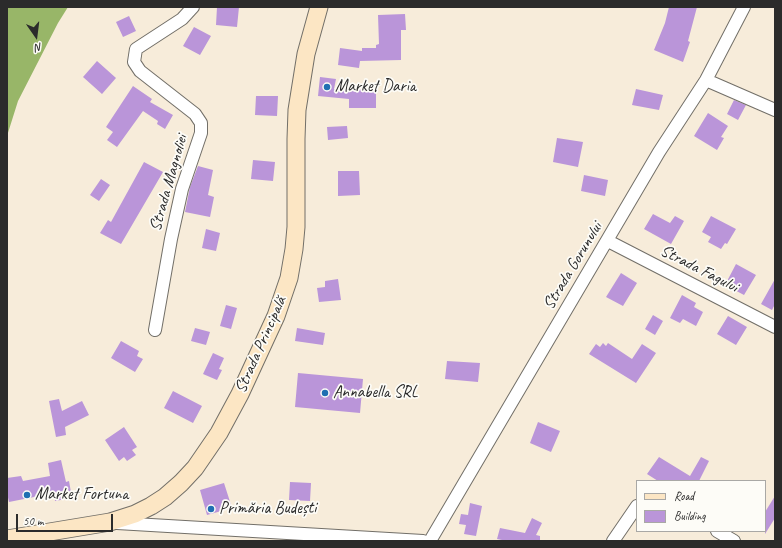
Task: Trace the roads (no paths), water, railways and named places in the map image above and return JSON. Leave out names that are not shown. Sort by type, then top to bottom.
[{"type":"main road","name":"Strada Principală","points":[[7,538],[110,522],[135,514],[151,506],[171,492],[195,468],[219,433],[240,394],[276,316],[289,278],[296,227],[297,110],[306,54],[319,7]]},
{"type":"street","name":"Strada Magnoliei","points":[[155,330],[171,239],[182,189],[201,133],[201,123],[195,114],[140,71],[134,62],[136,49],[182,19],[193,7]]},
{"type":"street","name":"Strada Gorunului","points":[[430,541],[608,241],[659,152],[706,80],[744,7]]},
{"type":"street","points":[[706,80],[775,110]]},
{"type":"street","name":"Strada Fagului","points":[[608,241],[775,327]]},
{"type":"street","points":[[613,541],[636,507]]},
{"type":"street","points":[[110,522],[424,541]]},
{"type":"street","points":[[719,532],[734,541]]},
{"type":"place","name":"Market Daria","points":[[327,87]]},
{"type":"place","name":"Annabella SRL","points":[[325,393]]},
{"type":"place","name":"Market Fortuna","points":[[27,495]]},
{"type":"place","name":"Primăria Budești","points":[[211,509]]}]
